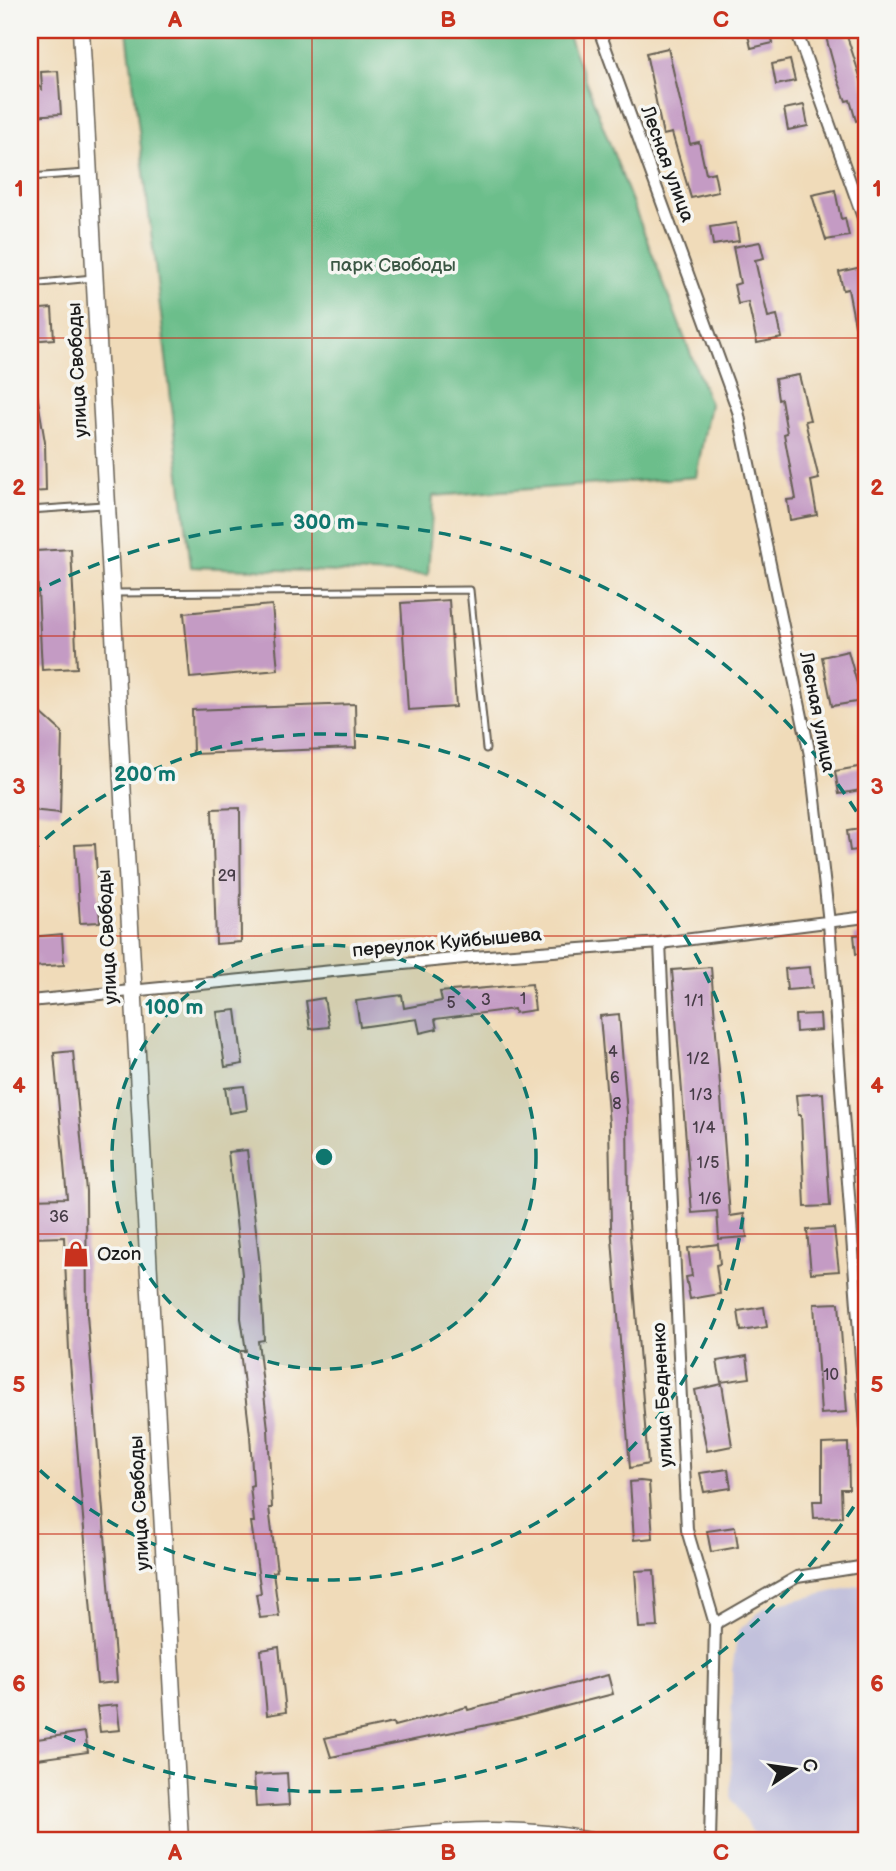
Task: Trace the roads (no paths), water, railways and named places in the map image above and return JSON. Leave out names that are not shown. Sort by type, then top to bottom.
[{"type":"main road","name":"улица Свободы","points":[[81,30],[180,1841]]},
{"type":"main road","points":[[362,1841],[482,1830],[534,1832],[590,1841]]},
{"type":"street","name":"Лесная улица","points":[[599,30],[738,411],[810,755],[829,923],[866,1428]]},
{"type":"street","points":[[796,30],[866,226]]},
{"type":"street","name":"переулок Куйбышева","points":[[30,1001],[461,959],[660,943],[866,917]]},
{"type":"street","name":"улица Бедненко","points":[[660,943],[687,1530],[715,1624],[710,1841]]},
{"type":"street","points":[[715,1624],[797,1577],[866,1566]]},
{"type":"lane","points":[[30,177],[89,172]]},
{"type":"lane","points":[[30,284],[94,278]]},
{"type":"lane","points":[[30,510],[106,505]]},
{"type":"lane","points":[[111,593],[470,590],[486,749]]},
{"type":"place","name":"Ozon","points":[[76,1254]]},
{"type":"park label","name":"парк Свободы","points":[[393,265]]}]
